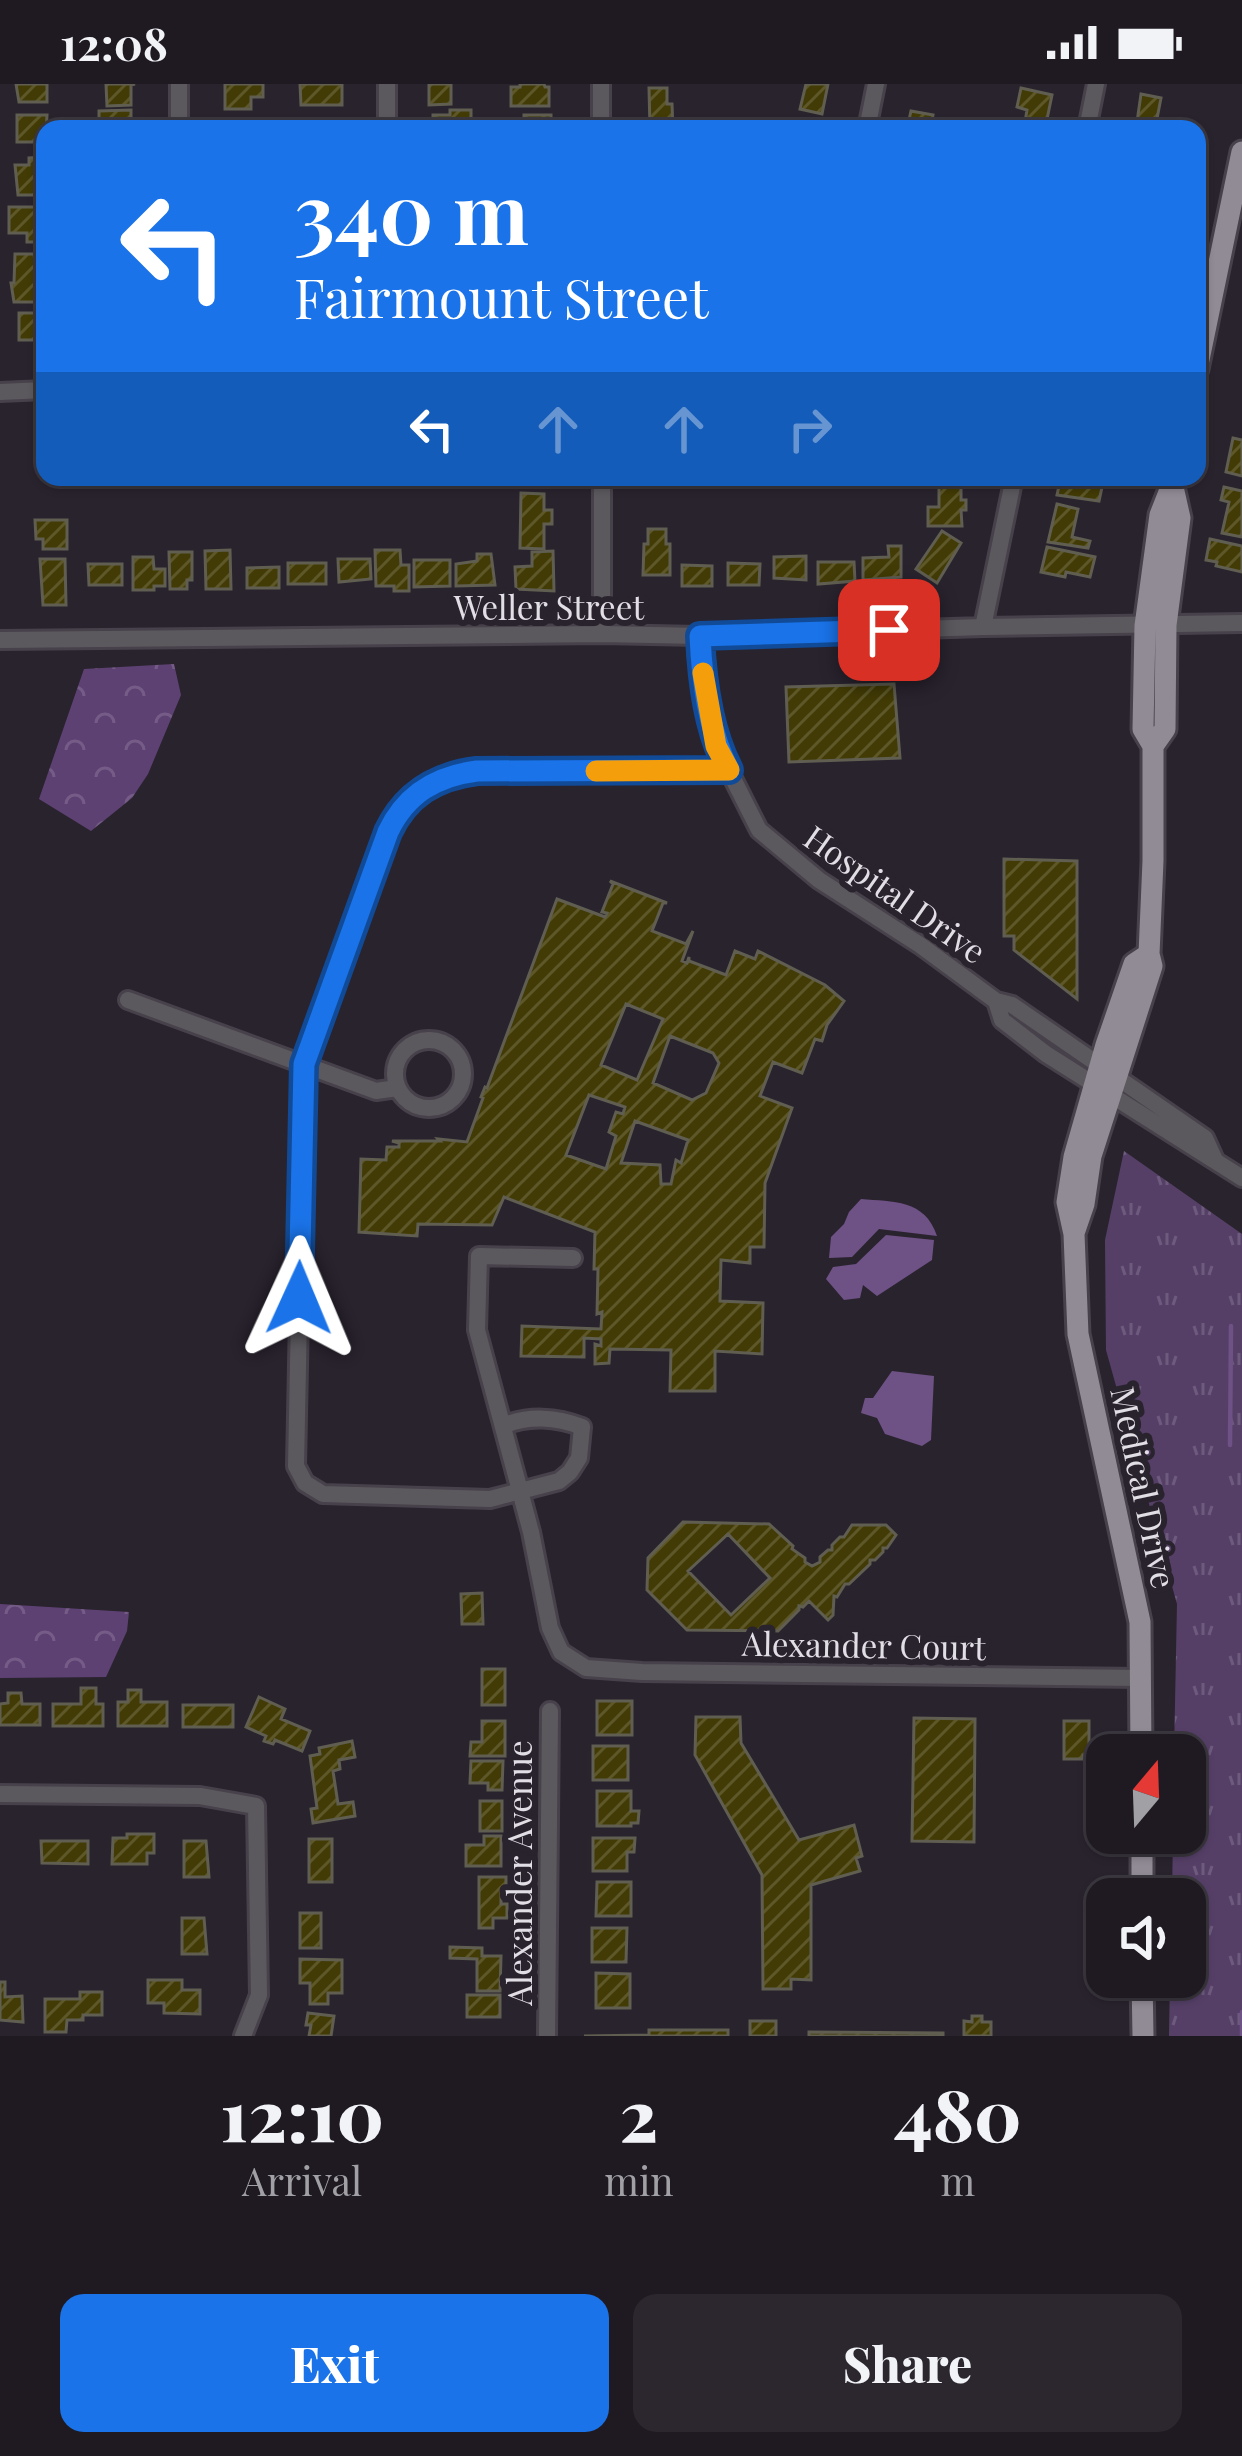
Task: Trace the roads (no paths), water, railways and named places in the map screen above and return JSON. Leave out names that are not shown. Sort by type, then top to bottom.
[{"type":"main road","points":[[1206,326],[1242,152]]},
{"type":"main road","name":"Medical Drive","points":[[1141,1734],[1140,1622],[1078,1334],[1073,1234],[1084,1204],[1105,1080],[1153,967],[1149,954],[1154,746],[1165,729],[1156,626],[1180,518],[1175,486]]},
{"type":"main road","points":[[1142,1998],[1143,2036]]},
{"type":"street","points":[[179,84],[179,120]]},
{"type":"street","points":[[387,84],[387,120]]},
{"type":"street","points":[[601,84],[601,120]]},
{"type":"street","points":[[869,120],[876,84]]},
{"type":"street","points":[[1089,120],[1096,84]]},
{"type":"street","points":[[0,392],[36,390]]},
{"type":"street","points":[[602,486],[602,634]]},
{"type":"street","points":[[983,627],[1012,486]]},
{"type":"street","name":"Weller Street","points":[[0,640],[700,636],[1242,622]]},
{"type":"street","name":"Hospital Drive","points":[[700,636],[716,746],[759,830],[819,880],[996,1001],[1012,1005],[1196,1151],[1242,1178]]},
{"type":"street","points":[[503,1426],[520,1419],[566,1420],[582,1427],[579,1458],[559,1481],[490,1499],[323,1494],[304,1483],[296,1466],[304,1064],[388,832],[400,810],[423,788],[455,773],[477,771],[729,770]]},
{"type":"street","points":[[128,1000],[376,1090],[397,1088]]},
{"type":"street","points":[[420,1041],[443,1042],[461,1058],[460,1084],[443,1105],[422,1109],[397,1088],[396,1065],[409,1046],[420,1041]]},
{"type":"street","points":[[521,1491],[477,1330],[479,1256],[573,1258]]},
{"type":"street","name":"Alexander Court","points":[[521,1491],[550,1628],[561,1652],[586,1668],[1141,1678]]},
{"type":"street","name":"Alexander Avenue","points":[[547,2036],[550,1711]]},
{"type":"street","points":[[0,1793],[200,1796],[256,1806],[259,1995],[243,2036]]},
{"type":"waterway","points":[[1230,1445],[1231,1326]]},
{"type":"waterway","points":[[1242,2012],[1242,2036]]}]
